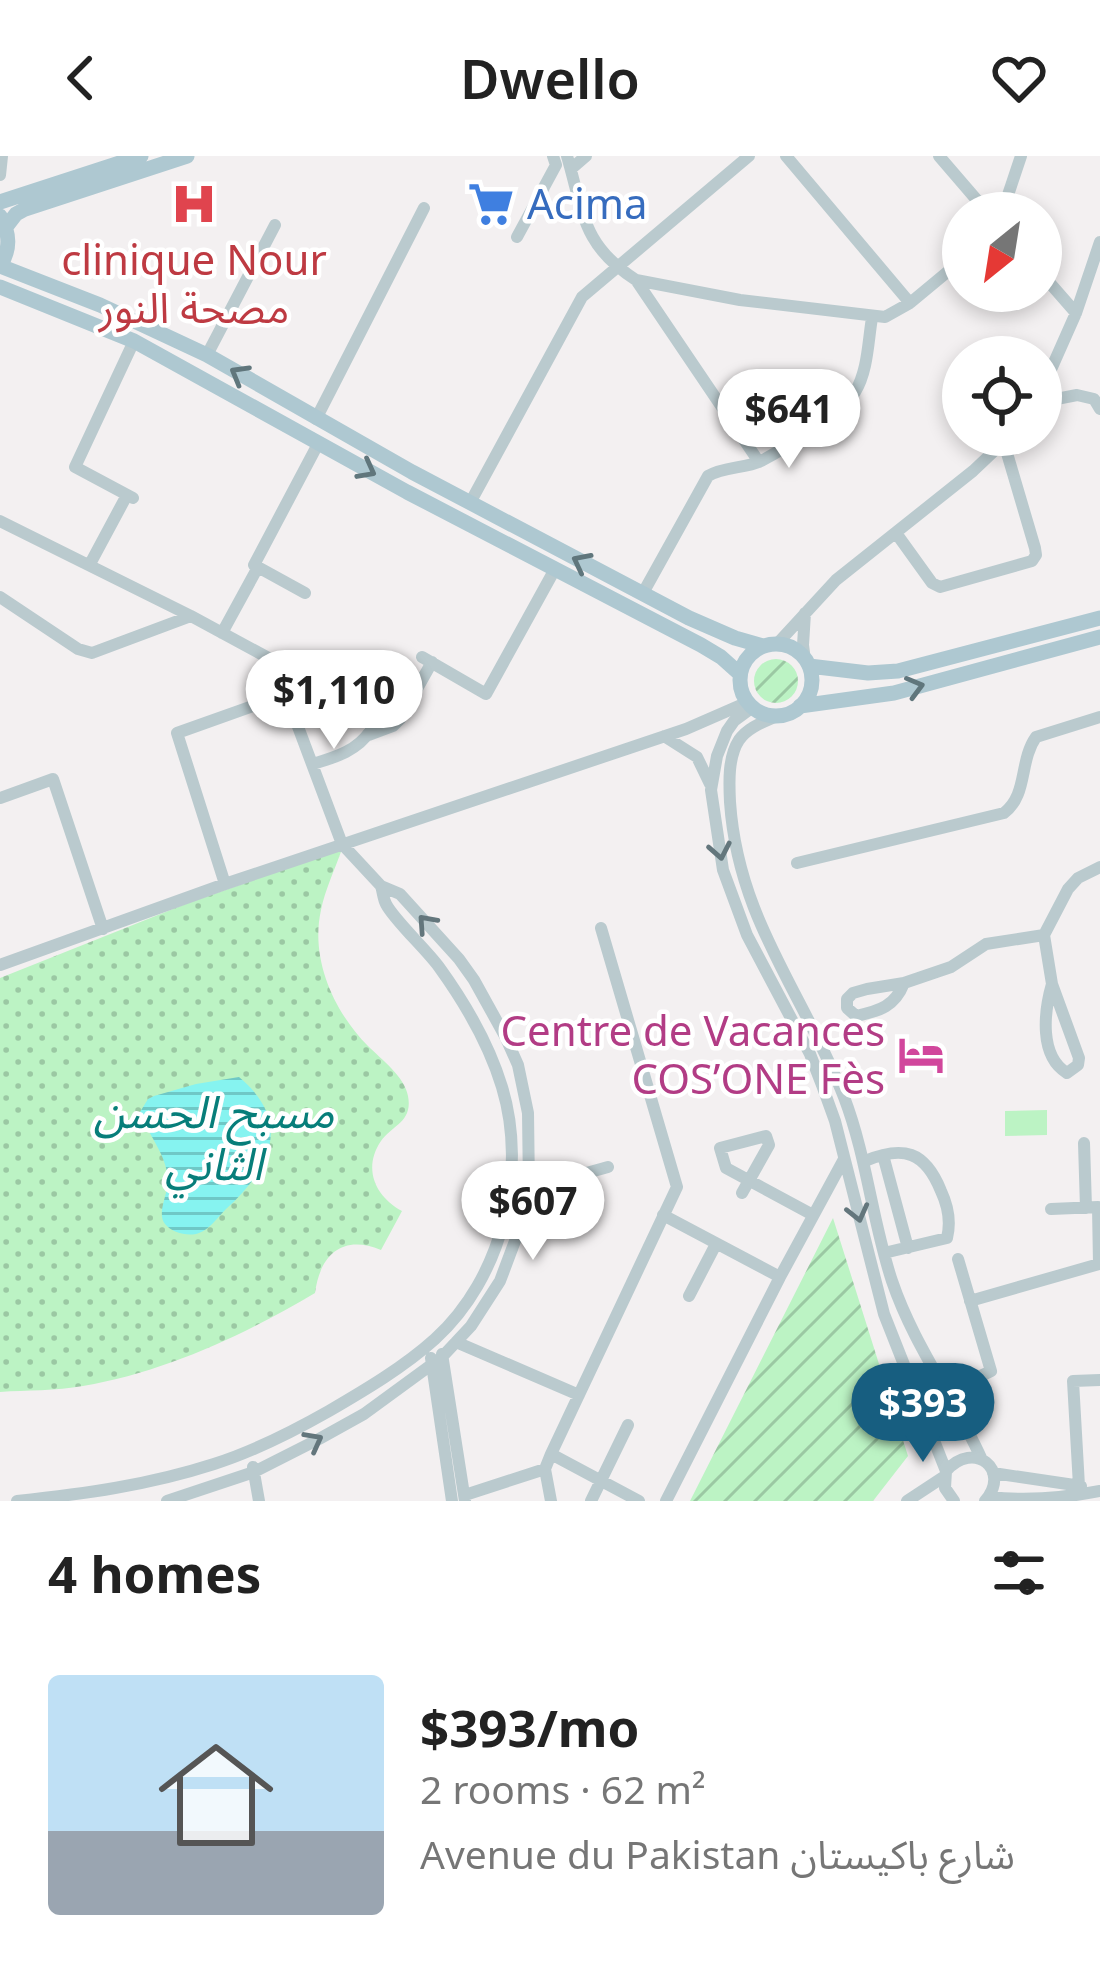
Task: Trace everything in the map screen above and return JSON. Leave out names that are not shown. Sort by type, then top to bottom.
[{"type":"main road","points":[[0,202],[101,162],[141,156]]},
{"type":"main road","points":[[187,156],[18,212],[3,222],[8,249],[0,266],[100,305],[207,355],[470,503],[711,628],[796,650],[807,663],[811,686],[800,706]]},
{"type":"main road","points":[[0,287],[134,341],[318,444],[701,645],[740,674]]},
{"type":"main road","points":[[807,663],[851,672],[898,671],[1100,618]]},
{"type":"main road","points":[[770,645],[747,658],[740,674],[741,691],[750,705],[777,716],[800,706],[894,693],[1100,637]]},
{"type":"street","points":[[0,175],[2,156]]},
{"type":"street","points":[[518,237],[556,165],[553,156]]},
{"type":"street","points":[[586,156],[569,162],[584,218],[594,241],[616,268],[636,280],[872,318],[894,314],[942,276]]},
{"type":"street","points":[[470,503],[590,287],[749,156]]},
{"type":"street","points":[[786,156],[910,303]]},
{"type":"street","points":[[939,156],[970,192]]},
{"type":"street","points":[[1009,192],[1021,156]]},
{"type":"street","points":[[316,418],[424,208]]},
{"type":"street","points":[[207,355],[275,225]]},
{"type":"street","points":[[1062,345],[1100,242]]},
{"type":"street","points":[[636,280],[759,462]]},
{"type":"street","points":[[1062,297],[1076,313]]},
{"type":"street","points":[[643,593],[708,476],[759,462],[853,396],[864,368],[872,318]]},
{"type":"street","points":[[90,564],[130,496],[75,467],[134,341]]},
{"type":"street","points":[[1062,397],[1077,394],[1094,399],[1100,409]]},
{"type":"street","points":[[305,592],[254,565],[318,444]]},
{"type":"street","points":[[770,645],[836,580],[989,456]]},
{"type":"street","points":[[896,532],[932,583],[940,587],[1032,561],[1036,548],[1012,456]]},
{"type":"street","points":[[0,521],[191,616],[360,708],[373,725],[368,735]]},
{"type":"street","points":[[222,633],[258,567]]},
{"type":"street","points":[[313,764],[339,756],[368,735],[393,726],[427,660],[486,694],[555,569]]},
{"type":"street","points":[[0,597],[78,649],[92,653],[191,616]]},
{"type":"street","points":[[805,613],[807,663]]},
{"type":"street","points":[[167,1501],[254,1472],[364,1414],[437,1361],[487,1304],[506,1269],[529,1190],[530,1130],[518,1065],[491,1008],[459,959],[400,894],[381,886],[342,844],[294,716],[298,690],[294,672]]},
{"type":"street","points":[[225,884],[177,733],[298,690]]},
{"type":"street","points":[[0,965],[750,705]]},
{"type":"street","points":[[711,790],[722,739],[750,705]]},
{"type":"street","points":[[777,716],[750,729],[734,751],[729,787],[735,845],[752,909],[832,1068],[865,1161],[884,1253],[903,1310],[982,1460],[994,1473],[988,1499],[1051,1499],[1100,1491]]},
{"type":"street","points":[[797,863],[1004,813],[1016,802],[1026,756],[1036,737],[1100,717]]},
{"type":"street","points":[[663,736],[698,757],[707,773],[717,842],[734,902],[764,971],[810,1054],[835,1121],[884,1314],[946,1473],[945,1488],[954,1501]]},
{"type":"street","points":[[0,798],[53,779],[103,929]]},
{"type":"street","points":[[1052,984],[1045,1018],[1047,1037],[1055,1064],[1067,1073],[1078,1066],[1079,1058],[1052,984],[1044,935],[1068,889],[1078,878],[1100,868]]},
{"type":"street","points":[[17,1501],[140,1485],[251,1452],[356,1395],[434,1340],[479,1280],[498,1240],[511,1184],[508,1115],[495,1065],[470,1013],[386,905],[381,886]]},
{"type":"street","points":[[551,1501],[545,1469],[551,1454],[677,1187],[601,928]]},
{"type":"street","points":[[904,983],[951,967],[986,944],[1044,935]]},
{"type":"street","points":[[441,970],[459,959]]},
{"type":"street","points":[[1084,1143],[1086,1208]]},
{"type":"street","points":[[865,1161],[906,1152],[921,1160],[933,1171],[947,1205],[947,1238],[884,1253]]},
{"type":"street","points":[[883,1155],[908,1248]]},
{"type":"street","points":[[666,1501],[844,1158]]},
{"type":"street","points":[[529,1190],[608,1167]]},
{"type":"street","points":[[746,1187],[813,1215]]},
{"type":"street","points":[[970,1301],[1099,1264],[1098,1208],[1051,1209]]},
{"type":"street","points":[[663,1216],[780,1277]]},
{"type":"street","points":[[688,1297],[716,1244]]},
{"type":"street","points":[[921,1405],[991,1371],[958,1259]]},
{"type":"street","points":[[434,1340],[461,1499],[545,1469]]},
{"type":"street","points":[[456,1342],[579,1395]]},
{"type":"street","points":[[1079,1486],[1073,1382],[1100,1380]]},
{"type":"street","points":[[590,1501],[628,1425]]},
{"type":"street","points":[[251,1452],[259,1501]]},
{"type":"street","points":[[551,1454],[639,1501]]},
{"type":"street","points":[[907,1501],[960,1458],[982,1460]]},
{"type":"street","points":[[994,1473],[1100,1491]]},
{"type":"green space","points":[[776,659],[792,665],[798,681],[792,697],[776,703],[760,697],[754,681],[760,665]]},
{"type":"green space","points":[[342,849],[321,910],[322,966],[345,1017],[397,1075],[409,1105],[405,1117],[375,1151],[372,1172],[379,1190],[402,1211],[381,1250],[355,1245],[335,1251],[322,1268],[315,1293],[174,1361],[83,1386],[0,1392],[0,978],[188,903]]},
{"type":"green space","points":[[1047,1110],[1047,1135],[1005,1136],[1005,1111]]},
{"type":"green space","points":[[833,1218],[908,1456],[873,1501],[690,1501]]},
{"type":"water","name":"مسبح الحسن الثاني","points":[[239,1077],[266,1111],[270,1144],[264,1161],[242,1193],[207,1229],[195,1234],[176,1232],[163,1219],[167,1170],[140,1112],[154,1096]]},
{"type":"place","name":"clinique Nour مصحة النور","points":[[194,204]]},
{"type":"place","name":"Acima","points":[[491,204]]},
{"type":"place","name":"Centre de Vacances COS’ONE Fès","points":[[921,1055]]}]
